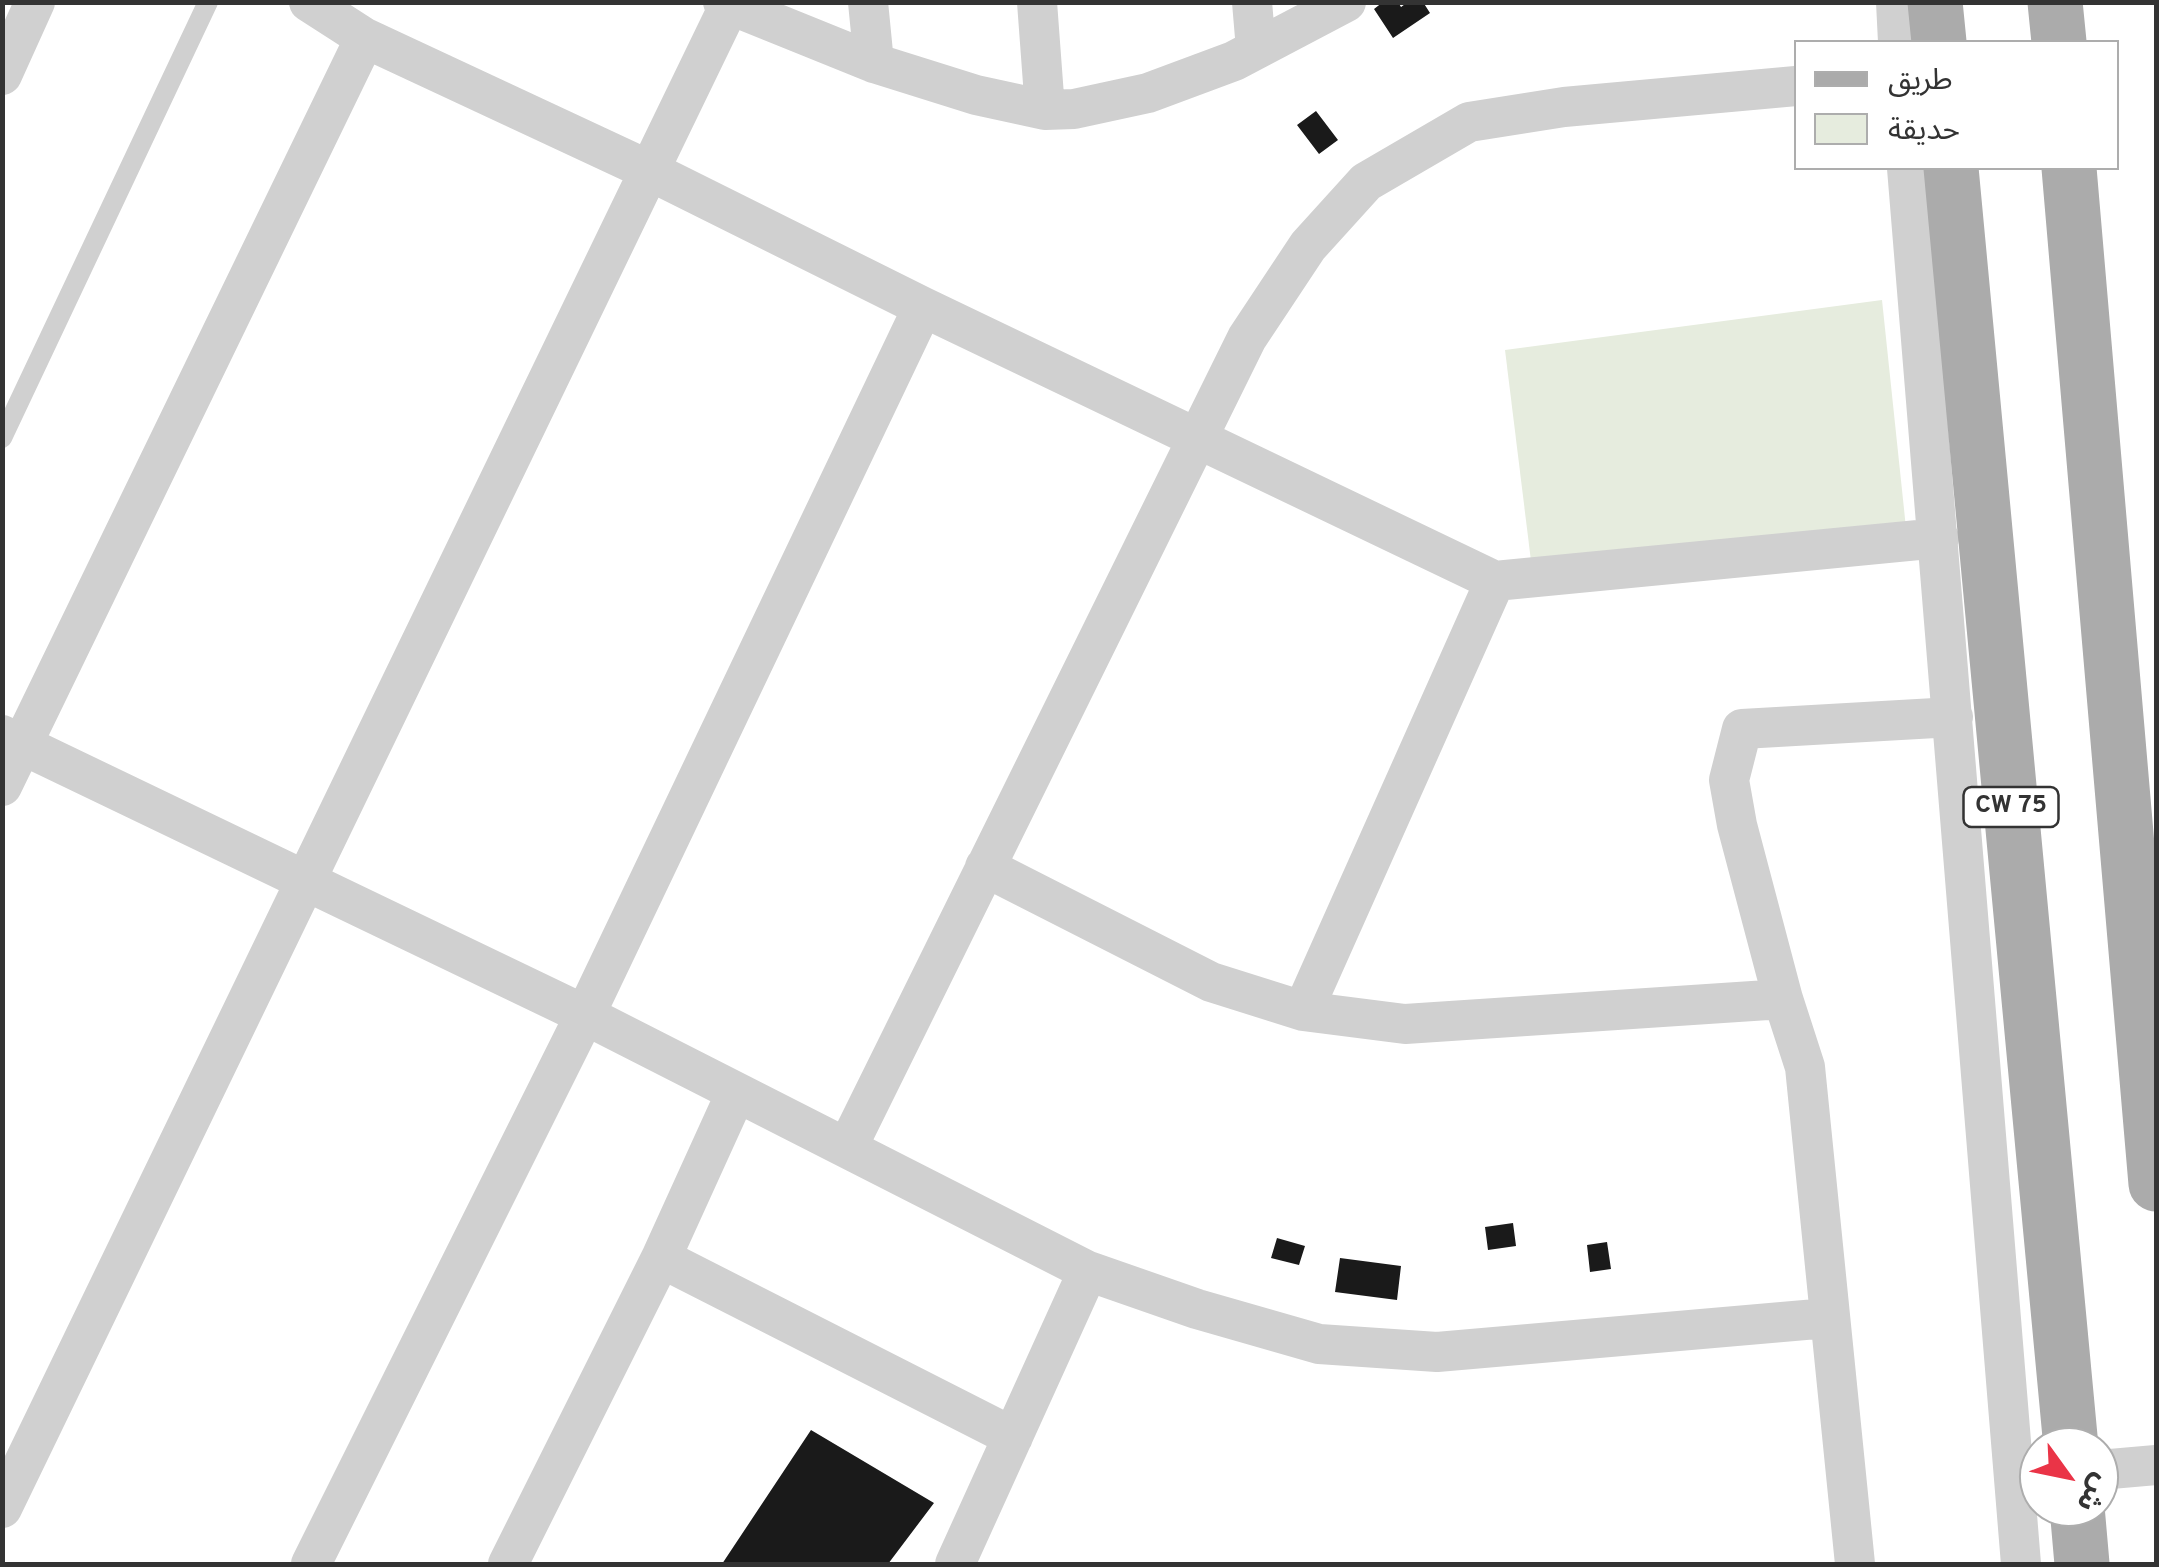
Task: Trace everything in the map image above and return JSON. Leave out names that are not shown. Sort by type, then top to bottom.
[{"type":"main road","points":[[1934,2],[1939,40]]},
{"type":"main road","points":[[2055,2],[2059,40]]},
{"type":"main road","name":"CW 75","points":[[1951,170],[2069,1427]]},
{"type":"main road","points":[[2070,170],[2156,1184]]},
{"type":"main road","points":[[2079,1527],[2082,1564]]},
{"type":"street","points":[[2,75],[35,2]]},
{"type":"street","points":[[310,2],[366,38],[1496,580],[1938,538]]},
{"type":"street","points":[[868,2],[874,63]]},
{"type":"street","points":[[1037,2],[1045,110]]},
{"type":"street","points":[[1252,2],[1256,49]]},
{"type":"street","points":[[2,1508],[726,4],[874,63],[976,96],[1045,110],[1074,109],[1148,93],[1234,61],[1346,2]]},
{"type":"street","points":[[1896,2],[1898,40]]},
{"type":"street","points":[[2,786],[12,740],[366,38]]},
{"type":"street","points":[[848,1146],[1196,437],[1247,338],[1308,246],[1366,182],[1470,122],[1602,103],[1794,86]]},
{"type":"street","points":[[1907,170],[2020,1564]]},
{"type":"street","points":[[311,1564],[586,1015],[923,308]]},
{"type":"street","points":[[1303,1011],[1496,580]]},
{"type":"street","points":[[1855,1564],[1804,1067],[1737,825],[1729,780],[1742,728],[1953,717]]},
{"type":"street","points":[[12,740],[586,1015],[1088,1270],[1197,1309],[1319,1344],[1437,1352],[1828,1318]]},
{"type":"street","points":[[985,868],[1211,982],[1303,1011],[1405,1024],[1783,999]]},
{"type":"street","points":[[510,1564],[661,1258],[736,1093]]},
{"type":"street","points":[[661,1258],[1013,1437]]},
{"type":"street","points":[[955,1564],[1088,1270]]},
{"type":"street","points":[[2119,1469],[2156,1466]]},
{"type":"lane","points":[[2,438],[208,2]]},
{"type":"green space","points":[[1882,300],[1906,528],[1531,561],[1505,350]]},
{"type":"building","points":[[1383,2],[1398,2],[1401,7],[1408,2],[1423,2],[1430,13],[1393,38],[1374,9]]},
{"type":"building","points":[[1316,111],[1338,140],[1319,154],[1297,125]]},
{"type":"building","points":[[1513,1223],[1516,1246],[1488,1250],[1485,1227]]},
{"type":"building","points":[[1277,1238],[1305,1246],[1299,1265],[1271,1258]]},
{"type":"building","points":[[1607,1242],[1611,1269],[1590,1272],[1587,1245]]},
{"type":"building","points":[[1340,1258],[1401,1266],[1397,1300],[1335,1292]]},
{"type":"building","points":[[811,1430],[934,1503],[888,1564],[722,1564]]}]
